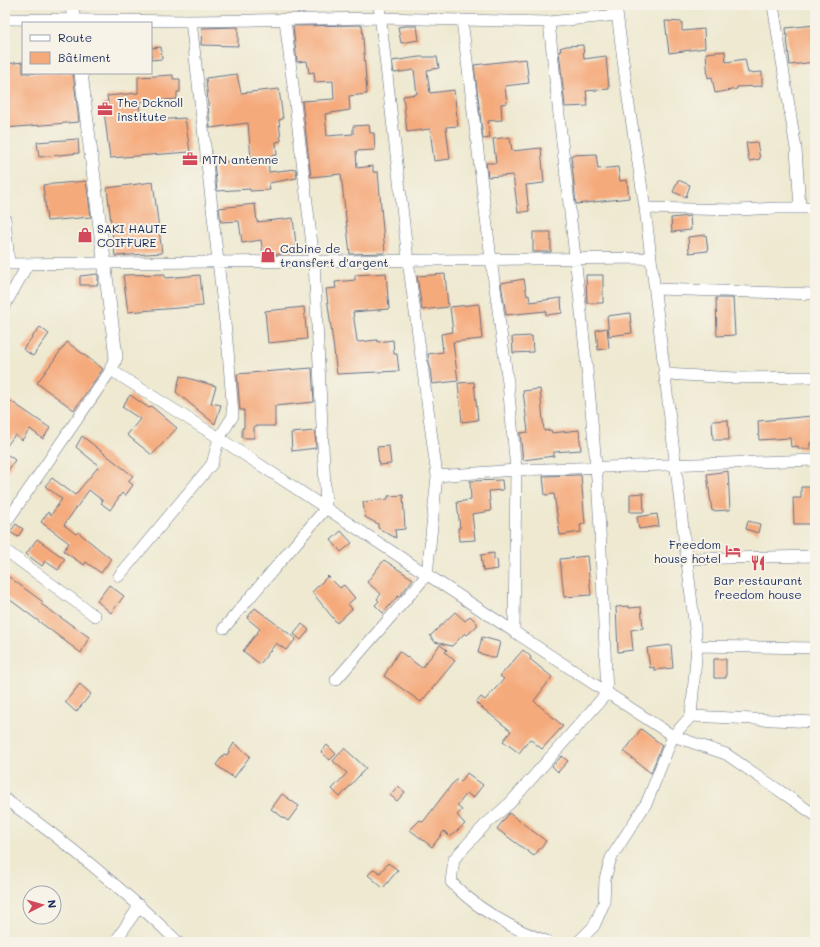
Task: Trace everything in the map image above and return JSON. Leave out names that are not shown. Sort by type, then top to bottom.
[{"type":"street","points":[[72,5],[74,21]]},
{"type":"street","points":[[336,680],[427,575],[437,476],[408,260],[379,5]]},
{"type":"street","points":[[773,5],[795,142],[800,208]]},
{"type":"street","points":[[5,19],[74,21],[191,21],[380,18],[549,22],[616,10],[645,208],[697,646],[691,716],[673,736],[647,802],[611,858],[605,879],[604,903],[594,926],[578,942]]},
{"type":"street","points":[[224,628],[326,508],[314,261],[285,20]]},
{"type":"street","points":[[462,20],[491,260],[508,383],[516,470],[514,632]]},
{"type":"street","points":[[119,576],[212,464],[219,438],[233,416],[228,350],[191,21]]},
{"type":"street","points":[[548,942],[521,932],[467,899],[451,882],[454,859],[485,825],[510,803],[607,693],[596,467],[576,259],[549,22]]},
{"type":"street","points":[[5,524],[111,370],[116,357],[81,74]]},
{"type":"street","points":[[645,208],[738,210],[815,208]]},
{"type":"street","points":[[5,219],[7,264],[650,258]]},
{"type":"street","points":[[5,306],[28,264]]},
{"type":"street","points":[[655,289],[815,294]]},
{"type":"street","points":[[111,370],[219,438],[673,736],[726,754],[815,815]]},
{"type":"street","points":[[665,374],[735,378],[815,377]]},
{"type":"street","points":[[437,476],[516,470],[815,460]]},
{"type":"street","points":[[5,550],[95,616]]},
{"type":"street","points":[[687,559],[815,556]]},
{"type":"street","points":[[697,646],[815,648]]},
{"type":"street","points":[[691,716],[815,722]]},
{"type":"street","points":[[5,799],[46,828],[140,905],[178,942]]},
{"type":"street","points":[[115,942],[140,905]]},
{"type":"building","points":[[665,21],[682,22],[682,31],[704,29],[705,48],[669,53]]},
{"type":"building","points":[[362,25],[367,94],[349,96],[350,110],[325,114],[327,136],[353,134],[353,126],[369,125],[370,133],[374,133],[375,150],[356,151],[357,168],[373,166],[373,172],[378,172],[385,253],[350,254],[341,174],[311,177],[302,101],[334,99],[333,81],[315,82],[314,72],[309,73],[307,61],[297,62],[293,26]]},
{"type":"building","points":[[815,25],[815,62],[790,65],[786,28]]},
{"type":"building","points":[[417,26],[419,40],[401,43],[398,27]]},
{"type":"building","points":[[238,27],[238,46],[201,45],[202,28]]},
{"type":"building","points":[[583,45],[584,59],[606,56],[609,89],[586,91],[588,106],[565,107],[559,51],[561,51],[560,48],[566,46]]},
{"type":"building","points":[[161,47],[162,59],[152,60],[152,48]]},
{"type":"building","points":[[725,51],[726,62],[745,59],[748,73],[762,72],[762,86],[737,87],[737,89],[715,93],[712,77],[708,78],[706,53]]},
{"type":"building","points":[[419,57],[437,57],[439,68],[427,70],[430,93],[454,90],[458,126],[446,127],[450,159],[434,161],[430,129],[407,132],[403,96],[417,94],[414,70],[394,73],[392,61]]},
{"type":"building","points":[[526,59],[529,83],[505,86],[507,103],[501,104],[502,120],[488,121],[490,138],[483,139],[474,65]]},
{"type":"building","points":[[22,62],[22,74],[73,74],[79,122],[5,128],[5,64]]},
{"type":"building","points":[[237,74],[241,93],[279,89],[283,119],[279,120],[281,141],[276,142],[277,155],[268,156],[269,172],[296,169],[297,178],[269,183],[270,190],[250,191],[250,189],[217,191],[214,163],[251,159],[248,123],[210,128],[206,78]]},
{"type":"building","points":[[173,75],[173,79],[180,79],[180,92],[177,92],[177,99],[139,102],[141,121],[185,118],[190,152],[110,158],[103,103],[108,103],[107,96],[138,93],[138,77]]},
{"type":"building","points":[[510,137],[512,151],[541,148],[544,183],[526,185],[529,211],[518,213],[513,175],[488,177],[486,163],[496,163],[493,139]]},
{"type":"building","points":[[78,139],[79,153],[39,157],[37,142]]},
{"type":"building","points":[[757,142],[760,159],[749,161],[746,143]]},
{"type":"building","points":[[596,154],[598,169],[618,167],[620,181],[627,180],[629,198],[576,204],[571,155]]},
{"type":"building","points":[[678,180],[690,185],[686,197],[673,192]]},
{"type":"building","points":[[86,181],[91,217],[47,221],[43,185]]},
{"type":"building","points":[[153,182],[162,253],[115,256],[107,188]]},
{"type":"building","points":[[255,204],[257,222],[293,218],[297,253],[263,255],[261,240],[242,243],[239,221],[221,222],[219,208]]},
{"type":"building","points":[[690,216],[691,230],[672,232],[671,218]]},
{"type":"building","points":[[533,232],[551,232],[551,252],[533,252]]},
{"type":"building","points":[[706,235],[708,251],[689,253],[688,237]]},
{"type":"building","points":[[386,273],[389,309],[353,312],[357,341],[377,340],[378,342],[393,340],[394,354],[397,354],[399,371],[337,374],[326,289],[336,288],[335,282],[355,280],[355,275]]},
{"type":"building","points":[[98,274],[98,285],[80,285],[80,276]]},
{"type":"building","points":[[165,274],[165,278],[200,275],[203,306],[128,312],[123,275]]},
{"type":"building","points":[[445,274],[448,307],[422,310],[417,276]]},
{"type":"building","points":[[586,275],[603,275],[603,303],[587,303]]},
{"type":"building","points":[[524,279],[527,296],[529,295],[530,302],[561,298],[562,313],[546,315],[546,311],[506,315],[501,283]]},
{"type":"building","points":[[716,298],[733,298],[735,335],[717,336]]},
{"type":"building","points":[[479,304],[482,339],[453,342],[458,381],[432,384],[428,354],[443,352],[441,334],[453,332],[450,307]]},
{"type":"building","points":[[304,307],[307,339],[268,343],[265,311]]},
{"type":"building","points":[[630,313],[632,333],[609,336],[607,316]]},
{"type":"building","points":[[40,327],[49,334],[33,356],[23,349]]},
{"type":"building","points":[[607,328],[609,348],[598,350],[596,330]]},
{"type":"building","points":[[532,336],[533,352],[513,353],[512,337]]},
{"type":"building","points":[[67,342],[103,369],[74,410],[37,383]]},
{"type":"building","points":[[312,368],[314,402],[275,406],[275,426],[254,426],[254,438],[242,438],[242,428],[244,428],[244,410],[240,410],[237,374]]},
{"type":"building","points":[[180,376],[216,386],[211,403],[221,405],[215,424],[176,392]]},
{"type":"building","points":[[474,382],[478,420],[462,422],[458,383]]},
{"type":"building","points":[[540,389],[544,431],[551,430],[552,433],[579,430],[581,450],[554,452],[554,456],[523,460],[520,433],[528,432],[523,391]]},
{"type":"building","points":[[130,395],[149,408],[151,406],[177,428],[152,455],[127,435],[140,419],[122,407]]},
{"type":"building","points":[[5,397],[50,428],[43,439],[30,429],[22,440],[15,435],[5,448]]},
{"type":"building","points":[[812,416],[814,442],[810,443],[810,449],[798,449],[798,446],[791,447],[790,438],[759,440],[758,421]]},
{"type":"building","points":[[728,420],[729,440],[713,440],[712,421]]},
{"type":"building","points":[[315,431],[316,448],[292,451],[291,433]]},
{"type":"building","points":[[82,436],[133,476],[128,481],[133,485],[125,496],[122,493],[110,510],[101,503],[103,501],[89,490],[64,525],[76,534],[78,532],[111,559],[101,573],[86,562],[84,565],[63,551],[69,543],[41,522],[48,512],[51,515],[62,499],[45,486],[52,478],[75,495],[99,466],[76,447]]},
{"type":"building","points":[[389,446],[391,464],[379,465],[377,447]]},
{"type":"building","points":[[5,453],[15,460],[5,475]]},
{"type":"building","points":[[728,471],[730,510],[712,511],[707,474]]},
{"type":"building","points":[[581,475],[585,524],[580,525],[581,532],[560,535],[554,494],[545,495],[543,476]]},
{"type":"building","points":[[502,480],[503,490],[489,491],[491,511],[472,514],[475,540],[459,541],[458,528],[460,528],[457,502],[471,500],[470,481]]},
{"type":"building","points":[[801,487],[814,487],[815,524],[794,524],[793,498],[801,498]]},
{"type":"building","points":[[643,493],[644,512],[630,512],[630,494]]},
{"type":"building","points":[[403,495],[405,529],[395,530],[396,538],[378,528],[378,524],[365,517],[363,502],[388,499],[388,496]]},
{"type":"building","points":[[657,514],[659,526],[639,529],[637,517]]},
{"type":"building","points":[[748,521],[760,524],[758,533],[746,529]]},
{"type":"building","points":[[16,524],[23,529],[18,537],[10,532]]},
{"type":"building","points":[[341,531],[352,543],[341,552],[331,540]]},
{"type":"building","points":[[37,539],[65,559],[58,570],[45,561],[42,566],[26,554]]},
{"type":"building","points":[[494,553],[494,560],[497,559],[498,569],[483,571],[481,555]]},
{"type":"building","points":[[587,556],[591,595],[564,597],[560,559]]},
{"type":"building","points":[[384,560],[413,579],[399,597],[398,596],[383,613],[375,605],[379,601],[377,599],[381,594],[367,582]]},
{"type":"building","points":[[5,574],[43,602],[41,604],[89,637],[81,653],[5,596]]},
{"type":"building","points":[[328,576],[340,588],[344,585],[355,598],[348,604],[352,609],[337,623],[312,592]]},
{"type":"building","points":[[109,585],[124,596],[111,613],[97,601]]},
{"type":"building","points":[[629,606],[629,608],[641,607],[643,628],[631,630],[633,650],[618,652],[616,607]]},
{"type":"building","points":[[255,608],[296,639],[286,650],[276,643],[260,664],[243,651],[260,629],[247,618]]},
{"type":"building","points":[[455,612],[465,621],[470,616],[477,623],[477,626],[467,635],[465,633],[452,646],[435,642],[430,636]]},
{"type":"building","points":[[302,624],[309,630],[301,640],[294,634]]},
{"type":"building","points":[[482,637],[500,642],[496,658],[478,653]]},
{"type":"building","points":[[440,645],[447,650],[445,652],[455,661],[421,702],[384,676],[399,651],[422,668]]},
{"type":"building","points":[[671,645],[673,668],[654,670],[654,667],[650,668],[647,648]]},
{"type":"building","points":[[523,650],[531,657],[530,659],[552,677],[534,701],[563,726],[542,749],[530,739],[519,753],[503,741],[511,731],[476,703],[481,697],[485,700],[504,679],[500,676]]},
{"type":"building","points":[[714,659],[726,659],[726,678],[714,678]]},
{"type":"building","points":[[80,684],[91,694],[76,712],[65,702]]},
{"type":"building","points":[[641,729],[662,745],[651,773],[624,752]]},
{"type":"building","points":[[234,743],[250,756],[234,778],[216,765],[224,754],[227,755]]},
{"type":"building","points":[[327,745],[336,754],[330,760],[321,752]]},
{"type":"building","points":[[344,748],[366,768],[340,797],[332,789],[347,773],[333,761]]},
{"type":"building","points":[[562,756],[568,761],[558,772],[552,766]]},
{"type":"building","points":[[467,773],[483,785],[473,798],[467,793],[457,806],[462,810],[457,815],[465,824],[450,837],[444,831],[432,847],[410,830],[420,820],[423,822],[452,784],[458,779],[461,782]]},
{"type":"building","points":[[398,786],[405,792],[397,801],[390,795]]},
{"type":"building","points":[[282,794],[299,806],[288,821],[271,809]]},
{"type":"building","points":[[509,813],[546,841],[534,856],[497,829]]},
{"type":"building","points":[[388,863],[398,870],[383,888],[368,875],[374,869],[380,873]]},
{"type":"place","name":"The Dcknoll institute","points":[[105,109]]},
{"type":"place","name":"MTN antenne","points":[[190,159]]},
{"type":"place","name":"SAKI HAUTE COIFFURE","points":[[85,235]]},
{"type":"place","name":"Cabine de transfert d'argent","points":[[268,255]]},
{"type":"place","name":"Freedom house hotel","points":[[733,551]]},
{"type":"place","name":"Bar restaurant freedom house","points":[[758,563]]}]
